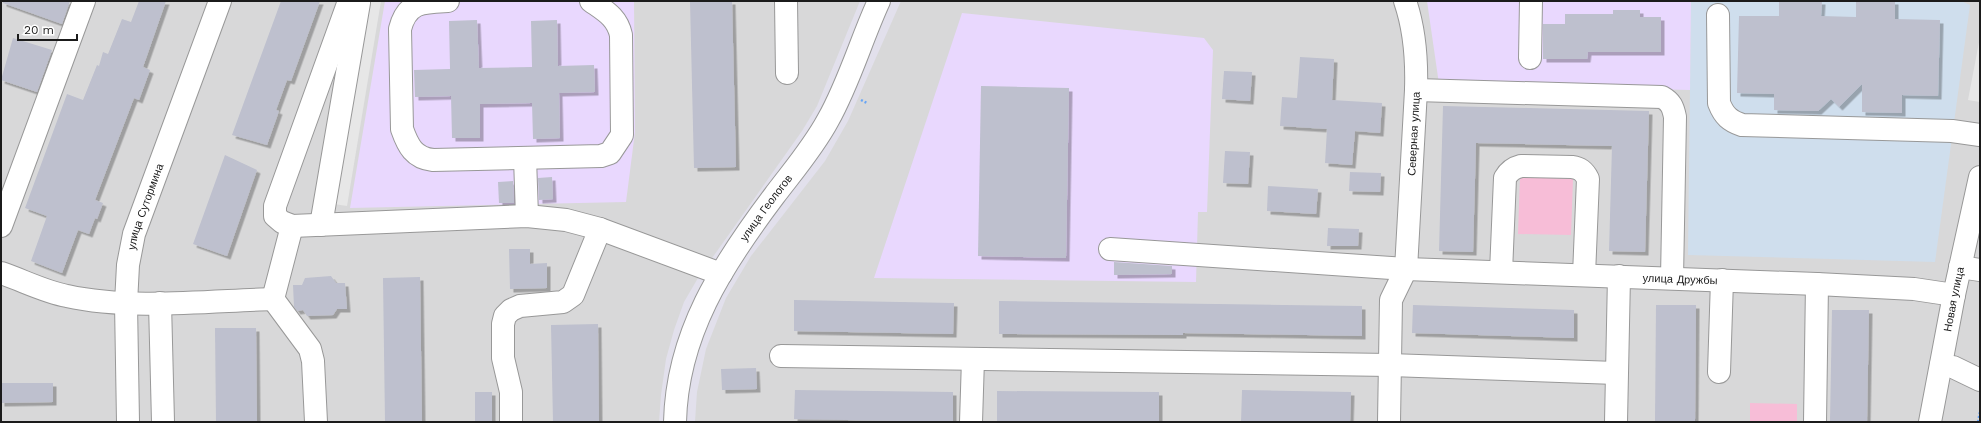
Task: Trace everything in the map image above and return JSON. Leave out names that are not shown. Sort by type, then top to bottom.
[{"type":"street","points":[[1,226],[84,1]]},
{"type":"street","name":"улица Сутормина","points":[[128,422],[126,302],[128,265],[134,234],[220,1]]},
{"type":"street","points":[[349,1],[275,206],[276,216],[282,222],[292,226],[527,216],[566,220],[600,229],[720,274]]},
{"type":"street","points":[[321,225],[359,1]]},
{"type":"street","points":[[448,1],[421,2],[412,8],[401,22],[400,29],[402,129],[407,144],[412,150],[426,159],[433,160],[601,156],[610,153],[620,141],[622,135],[621,35],[616,21],[610,14],[591,1]]},
{"type":"street","points":[[786,1],[787,73]]},
{"type":"street","name":"улица Геологов","points":[[675,422],[675,399],[680,371],[688,343],[703,307],[720,274],[755,221],[814,143],[828,120],[879,1]]},
{"type":"street","name":"Северная улица","points":[[1405,1],[1415,39],[1417,62],[1406,268]]},
{"type":"street","points":[[1530,58],[1531,1]]},
{"type":"street","points":[[1718,15],[1719,103],[1723,113],[1732,121],[1742,125],[1952,131],[1980,135]]},
{"type":"street","points":[[1416,90],[1662,97],[1669,101],[1673,107],[1674,117],[1672,278]]},
{"type":"street","points":[[525,158],[527,216]]},
{"type":"street","points":[[1501,272],[1505,178],[1508,172],[1521,166],[1572,167],[1579,168],[1585,173],[1588,179],[1584,275]]},
{"type":"street","name":"Новая улица","points":[[1930,422],[1954,295],[1970,268],[1980,176]]},
{"type":"street","points":[[273,299],[292,226]]},
{"type":"street","points":[[511,422],[510,392],[503,358],[503,324],[505,316],[511,310],[520,306],[563,302],[573,295],[600,229]]},
{"type":"street","name":"улица Дружбы","points":[[1110,249],[1406,268],[1914,289],[1954,295]]},
{"type":"street","points":[[1389,422],[1391,300],[1406,268]]},
{"type":"street","points":[[1,273],[66,296],[88,300],[160,303],[273,299]]},
{"type":"street","points":[[1616,422],[1619,276]]},
{"type":"street","points":[[1719,372],[1722,280]]},
{"type":"street","points":[[1815,422],[1817,284]]},
{"type":"street","points":[[273,299],[310,349],[313,361],[316,422]]},
{"type":"street","points":[[160,303],[163,422]]},
{"type":"street","points":[[781,356],[1390,365],[1616,373]]},
{"type":"street","points":[[970,422],[973,359]]},
{"type":"street","points":[[1941,365],[1953,367],[1980,380]]},
{"type":"path","points":[[1978,422],[1980,412]]},
{"type":"shaded area","points":[[1,1],[860,1],[817,106],[802,131],[698,278],[684,302],[666,359],[659,422],[1,422]]},
{"type":"shaded area","points":[[368,1],[381,1],[347,206],[334,204]]},
{"type":"shaded area","points":[[385,1],[634,1],[635,132],[626,202],[350,208]]},
{"type":"shaded area","points":[[901,1],[1980,1],[1980,422],[695,422],[697,392],[706,349],[726,298],[751,256],[825,161],[848,121]]},
{"type":"shaded area","points":[[1427,1],[1691,1],[1690,90],[1439,84]]},
{"type":"shaded area","points":[[1691,1],[1961,1],[1970,5],[1935,262],[1688,255]]},
{"type":"shaded area","points":[[962,13],[1204,38],[1213,50],[1207,212],[1198,212],[1196,282],[874,278]]},
{"type":"shaded area","points":[[1980,37],[1980,102],[1968,100]]},
{"type":"shaded area","points":[[1520,177],[1573,179],[1571,235],[1518,234]]},
{"type":"shaded area","points":[[1750,403],[1797,404],[1797,422],[1750,422]]},
{"type":"building","points":[[3,1],[70,1],[62,24],[3,3]]},
{"type":"building","points":[[139,1],[166,1],[143,67],[150,70],[139,100],[134,98],[95,200],[103,203],[97,219],[95,218],[89,234],[78,230],[62,273],[31,261],[47,216],[25,208],[67,94],[83,100],[97,65],[99,66],[103,52],[108,54],[122,19],[131,22]]},
{"type":"building","points":[[281,1],[320,1],[291,81],[287,80],[276,110],[279,111],[267,145],[232,135]]},
{"type":"building","points":[[690,1],[732,1],[736,167],[694,168]]},
{"type":"building","points":[[1779,1],[1822,1],[1821,16],[1856,17],[1856,1],[1895,1],[1895,19],[1940,20],[1938,96],[1902,95],[1902,113],[1862,112],[1862,84],[1839,107],[1831,99],[1818,111],[1774,110],[1774,94],[1737,93],[1739,16],[1779,16]]},
{"type":"building","points":[[1613,10],[1640,10],[1640,17],[1661,17],[1661,52],[1588,52],[1587,59],[1543,59],[1543,24],[1565,24],[1565,14],[1613,14]]},
{"type":"building","points":[[477,20],[479,68],[532,67],[531,21],[557,20],[558,66],[594,65],[595,92],[559,93],[560,138],[533,139],[532,103],[480,104],[480,138],[452,138],[451,96],[415,97],[414,70],[450,69],[449,21]]},
{"type":"building","points":[[13,38],[52,50],[37,92],[1,80]]},
{"type":"building","points":[[1300,57],[1334,59],[1332,100],[1382,103],[1380,133],[1355,131],[1352,165],[1325,163],[1327,129],[1280,126],[1282,97],[1297,98]]},
{"type":"building","points":[[1224,71],[1252,72],[1250,101],[1222,99]]},
{"type":"building","points":[[981,86],[1069,88],[1066,258],[978,256]]},
{"type":"building","points":[[1443,106],[1649,111],[1645,252],[1609,251],[1612,146],[1476,143],[1473,252],[1439,251]]},
{"type":"building","points":[[1225,151],[1250,152],[1248,184],[1223,183]]},
{"type":"building","points":[[225,155],[257,170],[227,256],[193,244]]},
{"type":"building","points":[[1350,172],[1381,173],[1380,192],[1349,191]]},
{"type":"building","points":[[552,177],[553,199],[539,200],[538,178]]},
{"type":"building","points":[[513,181],[514,203],[499,203],[498,182]]},
{"type":"building","points":[[1268,186],[1318,189],[1316,214],[1267,211]]},
{"type":"building","points":[[1328,228],[1359,229],[1358,246],[1327,246]]},
{"type":"building","points":[[509,249],[530,249],[530,264],[547,263],[547,288],[510,289]]},
{"type":"building","points":[[1114,262],[1172,266],[1172,274],[1114,275]]},
{"type":"building","points":[[331,276],[336,283],[345,283],[347,309],[337,309],[333,315],[307,316],[303,310],[297,311],[294,307],[293,285],[302,285],[305,278]]},
{"type":"building","points":[[420,277],[422,422],[385,422],[383,278]]},
{"type":"building","points":[[794,300],[954,303],[953,334],[794,331]]},
{"type":"building","points":[[999,301],[1362,306],[1362,336],[1183,333],[1183,335],[999,334]]},
{"type":"building","points":[[1413,305],[1574,310],[1574,338],[1412,333]]},
{"type":"building","points":[[1656,305],[1696,305],[1695,422],[1655,422]]},
{"type":"building","points":[[1832,310],[1869,310],[1867,422],[1830,422]]},
{"type":"building","points":[[598,324],[599,422],[553,422],[551,325]]},
{"type":"building","points":[[215,328],[256,328],[257,422],[216,422]]},
{"type":"building","points":[[756,368],[757,389],[722,390],[721,369]]},
{"type":"building","points":[[1,383],[53,383],[53,402],[1,403]]},
{"type":"building","points":[[795,390],[953,392],[953,422],[794,419]]},
{"type":"building","points":[[1242,390],[1351,392],[1350,422],[1241,422]]},
{"type":"building","points":[[997,391],[1159,392],[1159,422],[997,421]]},
{"type":"building","points":[[475,392],[492,392],[492,421],[475,421]]}]
